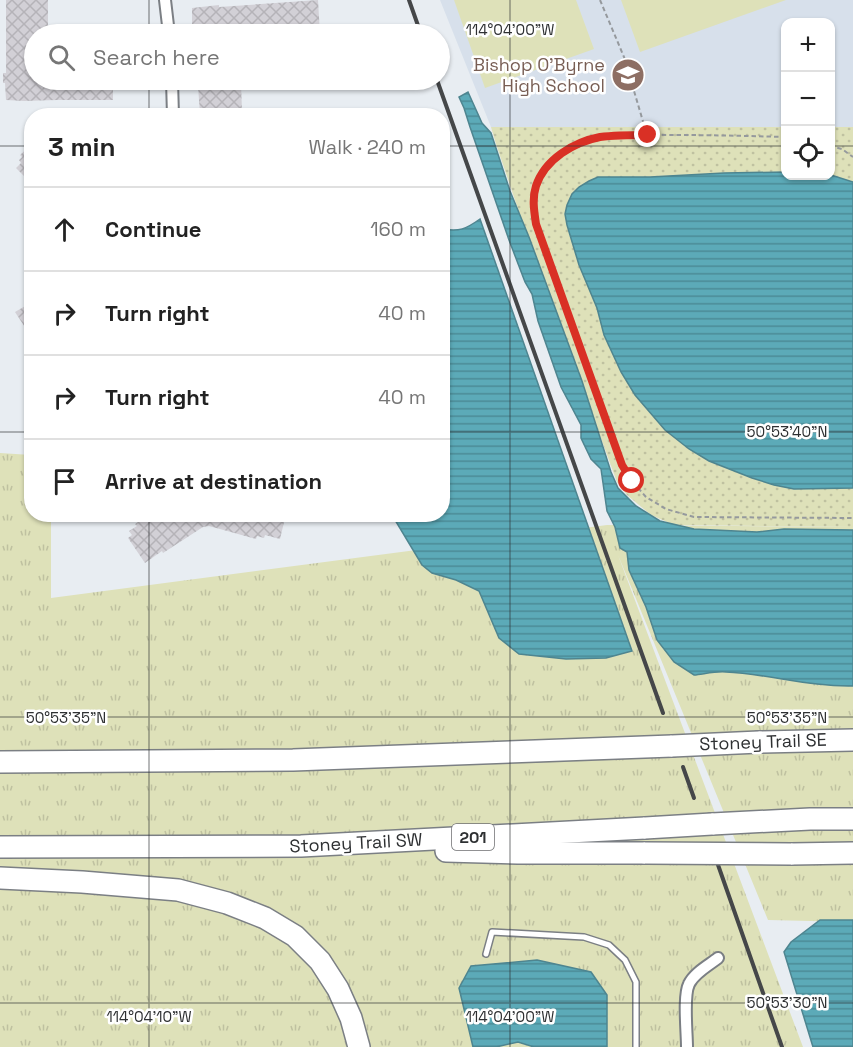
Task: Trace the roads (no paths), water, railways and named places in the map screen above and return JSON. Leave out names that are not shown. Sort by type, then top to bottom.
[{"type":"highway","name":"Stoney Trail SE","points":[[0,762],[292,760],[853,738]]},
{"type":"highway","name":"Stoney Trail SW","points":[[0,847],[301,846],[789,820],[853,819]]},
{"type":"highway","points":[[301,846],[518,853],[853,853]]},
{"type":"highway","points":[[0,878],[178,890],[226,903],[265,918],[295,936],[320,961],[338,989],[351,1018],[359,1047]]},
{"type":"street","points":[[165,0],[168,24]]},
{"type":"street","points":[[172,90],[173,108]]},
{"type":"street","points":[[687,1047],[689,983],[701,970],[718,958]]},
{"type":"lane","points":[[486,954],[492,932],[584,937],[609,945],[625,960],[636,982],[636,1047]]},
{"type":"water","points":[[468,92],[482,123],[491,133],[510,191],[582,381],[618,488],[636,506],[660,521],[694,529],[757,532],[784,529],[853,530],[853,686],[821,685],[726,672],[694,675],[674,662],[657,640],[646,607],[629,570],[627,552],[620,548],[615,527],[607,511],[601,469],[591,459],[581,438],[581,425],[561,387],[538,321],[532,294],[509,240],[459,97]]},
{"type":"water","points":[[781,172],[781,180],[835,180],[835,176],[853,182],[853,488],[794,489],[774,485],[709,461],[689,449],[665,430],[635,395],[621,372],[604,335],[597,308],[579,265],[567,225],[565,214],[572,194],[579,187],[598,177]]},
{"type":"water","points":[[480,219],[632,651],[606,658],[566,659],[519,654],[499,638],[479,591],[456,580],[432,573],[422,565],[396,522],[450,522],[450,230],[462,229]]},
{"type":"water","points":[[820,920],[853,920],[853,1047],[813,1047],[784,952],[791,942]]},
{"type":"water","points":[[537,960],[591,972],[607,995],[607,1047],[534,1047],[518,1042],[496,1047],[473,1047],[459,988],[471,966]]},
{"type":"railway","points":[[409,0],[417,24]]},
{"type":"railway","points":[[441,90],[447,108]]},
{"type":"railway","points":[[450,116],[663,713]]},
{"type":"railway","points":[[683,767],[694,798]]},
{"type":"railway","points":[[717,862],[782,1047]]},
{"type":"place","name":"Bishop O'Byrne High School","points":[[628,75]]}]
